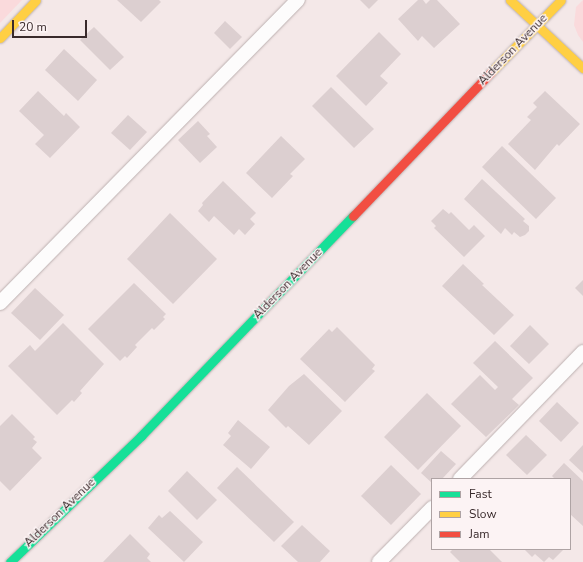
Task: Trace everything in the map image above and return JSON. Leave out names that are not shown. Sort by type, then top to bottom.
[{"type":"street","points":[[0,38],[36,0]]},
{"type":"street","points":[[510,0],[583,68]]},
{"type":"street","name":"Alderson Avenue","points":[[10,562],[141,436],[561,0]]},
{"type":"lane","points":[[0,303],[298,0]]},
{"type":"lane","points":[[461,478],[583,352]]},
{"type":"lane","points":[[379,562],[431,509]]},
{"type":"shaded area","points":[[0,0],[22,0],[0,23]]},
{"type":"shaded area","points":[[583,0],[583,42],[574,25],[576,7]]},
{"type":"building","points":[[117,0],[159,0],[161,2],[141,22]]},
{"type":"building","points":[[360,0],[378,0],[369,9]]},
{"type":"building","points":[[418,0],[423,0],[426,4],[430,0],[437,0],[460,24],[434,48],[422,36],[418,41],[398,19]]},
{"type":"building","points":[[225,21],[242,37],[230,49],[214,33]]},
{"type":"building","points":[[94,27],[124,57],[110,70],[80,40]]},
{"type":"building","points":[[379,32],[401,54],[380,76],[388,83],[366,106],[336,76]]},
{"type":"building","points":[[64,49],[97,80],[78,101],[45,70]]},
{"type":"building","points":[[331,87],[374,129],[354,148],[312,106]]},
{"type":"building","points":[[38,91],[64,116],[66,113],[80,127],[50,158],[35,144],[44,135],[19,111]]},
{"type":"building","points":[[545,91],[580,124],[559,146],[557,144],[535,170],[508,144],[531,120],[527,117],[537,107],[533,103]]},
{"type":"building","points":[[128,115],[147,132],[130,150],[111,133]]},
{"type":"building","points":[[198,121],[210,134],[207,136],[217,147],[200,163],[178,140]]},
{"type":"building","points":[[281,136],[305,159],[290,174],[293,176],[272,198],[246,173]]},
{"type":"building","points":[[502,146],[556,198],[536,219],[482,167]]},
{"type":"building","points":[[482,179],[525,219],[523,221],[529,226],[529,231],[525,235],[520,237],[514,232],[512,235],[505,228],[501,234],[464,199]]},
{"type":"building","points":[[223,181],[256,213],[250,219],[255,224],[245,235],[239,229],[234,235],[214,216],[209,222],[198,211],[203,205],[202,203]]},
{"type":"building","points":[[443,209],[449,214],[451,212],[469,230],[474,225],[485,236],[464,257],[434,228],[436,226],[431,221]]},
{"type":"building","points":[[170,213],[217,259],[173,304],[127,259]]},
{"type":"building","points":[[463,264],[484,284],[482,285],[514,315],[494,335],[442,286]]},
{"type":"building","points":[[583,280],[583,296],[575,288]]},
{"type":"building","points":[[134,283],[166,314],[163,317],[165,319],[154,330],[152,328],[135,345],[137,347],[127,358],[125,356],[120,361],[88,329]]},
{"type":"building","points":[[35,288],[64,315],[40,340],[11,313]]},
{"type":"building","points":[[63,323],[104,364],[80,391],[82,393],[74,402],[72,400],[57,415],[8,366],[30,345],[35,351]]},
{"type":"building","points":[[530,325],[549,344],[529,364],[510,346]]},
{"type":"building","points":[[337,327],[375,365],[372,369],[375,371],[345,402],[300,359],[329,329],[332,332]]},
{"type":"building","points":[[495,341],[533,378],[512,399],[519,405],[486,437],[451,404],[480,375],[495,390],[498,387],[473,363]]},
{"type":"building","points":[[304,374],[342,411],[309,445],[288,426],[286,428],[268,410],[289,386]]},
{"type":"building","points":[[427,393],[461,426],[418,470],[384,437]]},
{"type":"building","points":[[557,402],[579,423],[561,442],[539,421]]},
{"type":"building","points":[[12,414],[35,437],[33,439],[37,442],[32,448],[42,458],[10,491],[0,481],[0,426]]},
{"type":"building","points":[[238,420],[270,447],[251,469],[223,445],[231,436],[228,433]]},
{"type":"building","points":[[526,435],[547,455],[527,475],[506,455]]},
{"type":"building","points":[[583,445],[583,473],[569,460]]},
{"type":"building","points":[[441,451],[456,464],[443,478],[431,478],[431,482],[421,473]]},
{"type":"building","points":[[564,463],[583,481],[583,526],[571,515],[571,478],[554,478],[552,476]]},
{"type":"building","points":[[391,465],[421,494],[391,525],[361,496]]},
{"type":"building","points":[[237,467],[294,522],[274,542],[217,488]]},
{"type":"building","points":[[187,471],[217,500],[197,520],[168,491]]},
{"type":"building","points":[[170,511],[203,542],[184,562],[148,528],[159,515],[162,518]]},
{"type":"building","points":[[302,525],[330,551],[320,562],[298,562],[281,546]]},
{"type":"building","points":[[130,534],[150,554],[147,558],[151,562],[103,562]]},
{"type":"building","points":[[452,550],[490,550],[502,562],[460,562],[450,552]]},
{"type":"building","points":[[525,550],[563,550],[553,560],[549,557],[544,562],[535,554],[532,557]]},
{"type":"traffic: fast","points":[[10,562],[141,436],[353,216]]},
{"type":"traffic: slow","points":[[0,38],[36,0]]},
{"type":"traffic: slow","points":[[510,0],[583,68]]},
{"type":"traffic: slow","points":[[491,72],[561,0]]},
{"type":"traffic: jam","points":[[353,216],[491,72]]}]
